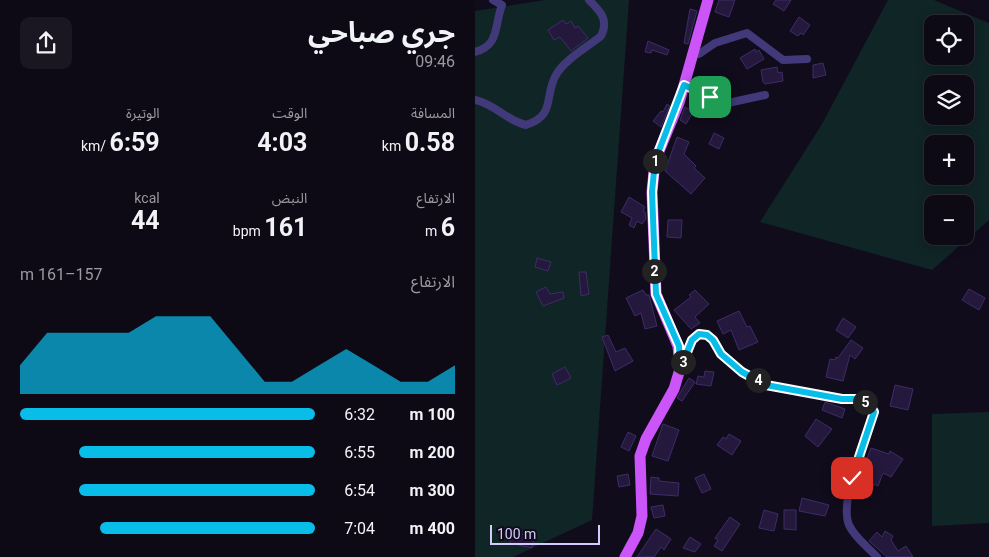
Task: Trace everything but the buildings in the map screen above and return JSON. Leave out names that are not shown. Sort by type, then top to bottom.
[{"type":"main road","points":[[625,557],[638,533],[642,516],[640,456],[646,440],[674,389],[680,369],[679,346],[656,294],[652,192],[655,161],[684,85],[708,0]]},
{"type":"street","points":[[475,52],[486,49],[493,42],[504,2],[493,0]]},
{"type":"street","points":[[475,100],[485,102],[515,123],[526,126],[542,117],[547,109],[555,75],[601,36],[605,28],[605,19],[589,0]]},
{"type":"street","points":[[693,54],[699,54],[715,43],[747,33],[783,60],[807,59]]},
{"type":"street","points":[[684,85],[710,97],[728,102],[765,95]]},
{"type":"street","points":[[680,369],[692,340],[699,334],[707,335],[713,340],[721,354],[742,372],[766,385],[842,399],[860,399],[869,404],[874,412],[857,463],[846,509],[849,525],[877,557]]},
{"type":"green space","points":[[545,0],[629,0],[592,520],[513,557],[475,557],[475,11]]},
{"type":"green space","points":[[888,0],[934,0],[970,15],[924,15],[924,65],[974,65],[974,17],[989,23],[989,220],[974,233],[974,195],[924,195],[924,245],[960,245],[932,270],[760,222],[822,124]]},
{"type":"green space","points":[[989,412],[989,523],[932,526],[932,414]]},
{"type":"route","points":[[710,97],[684,85],[679,103],[655,161],[652,192],[656,294],[679,346],[680,369],[690,350],[692,340],[699,334],[707,335],[713,340],[721,354],[742,372],[766,385],[842,399],[860,399],[869,404],[874,412],[852,478]]}]
